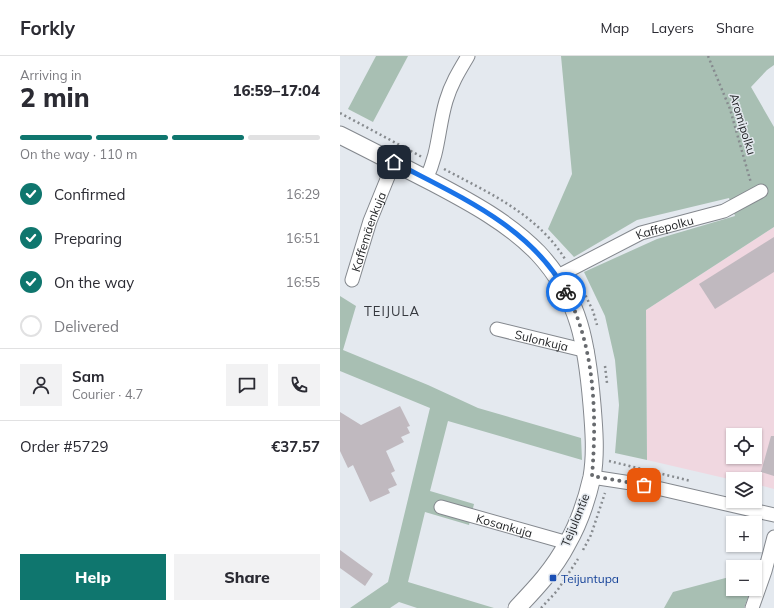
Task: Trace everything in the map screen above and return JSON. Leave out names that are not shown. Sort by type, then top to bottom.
[{"type":"street","points":[[426,179],[434,163],[441,123],[452,82],[468,56]]},
{"type":"street","name":"Teijulantie","points":[[340,135],[464,199],[519,237],[537,252],[556,277],[572,305],[587,351],[594,442],[592,476],[582,508],[568,543],[555,565],[517,608]]},
{"type":"street","name":"Kaffemäenkuja","points":[[352,280],[370,221],[394,162]]},
{"type":"street","name":"Kaffepolku","points":[[556,277],[641,233],[724,211],[761,191]]},
{"type":"street","name":"Sulonkuja","points":[[497,330],[587,351]]},
{"type":"street","points":[[592,476],[644,485],[774,515]]},
{"type":"street","name":"Kosankuja","points":[[441,507],[568,543]]},
{"type":"street","points":[[752,608],[766,572],[774,538]]},
{"type":"path","name":"Aromipolku","points":[[708,56],[724,92],[741,147],[752,187],[748,198]]},
{"type":"path","points":[[609,461],[695,482]]},
{"type":"shaded area","points":[[774,227],[774,489],[762,486],[762,472],[726,472],[726,478],[647,460],[646,310]]},
{"type":"green space","points":[[376,56],[408,56],[373,122],[348,109]]},
{"type":"green space","points":[[561,56],[774,56],[774,65],[767,70],[751,87],[774,127],[774,227],[646,310],[647,460],[615,453],[619,405],[615,360],[605,316],[584,272],[657,239],[735,216],[729,198],[637,220],[574,257],[548,229],[572,174]]},
{"type":"green space","points":[[340,296],[356,306],[343,350],[428,385],[478,408],[581,438],[582,460],[448,421],[430,491],[474,504],[469,525],[425,512],[408,582],[494,608],[417,608],[399,602],[390,608],[350,608],[388,582],[430,408],[340,371]]},
{"type":"green space","points":[[726,578],[726,596],[748,596],[744,608],[664,608],[673,592]]},
{"type":"building","points":[[774,237],[774,272],[715,309],[699,284]]},
{"type":"building","points":[[400,406],[410,426],[407,427],[410,433],[401,437],[404,442],[386,451],[395,471],[391,473],[397,485],[388,489],[390,493],[370,502],[353,465],[348,468],[340,451],[340,412],[361,425]]},
{"type":"building","points":[[771,436],[774,436],[774,476],[761,472]]},
{"type":"building","points":[[340,550],[373,574],[365,586],[340,568]]},
{"type":"way so far","points":[[566,292],[581,328],[587,351],[594,442],[592,476],[644,485]]},
{"type":"place","name":"Teijuntupa","points":[[553,578]]},
{"type":"district","name":"TEIJULA","points":[[392,311]]},
{"type":"route","points":[[394,162],[464,199],[502,224],[537,252],[551,269],[566,292]]}]
